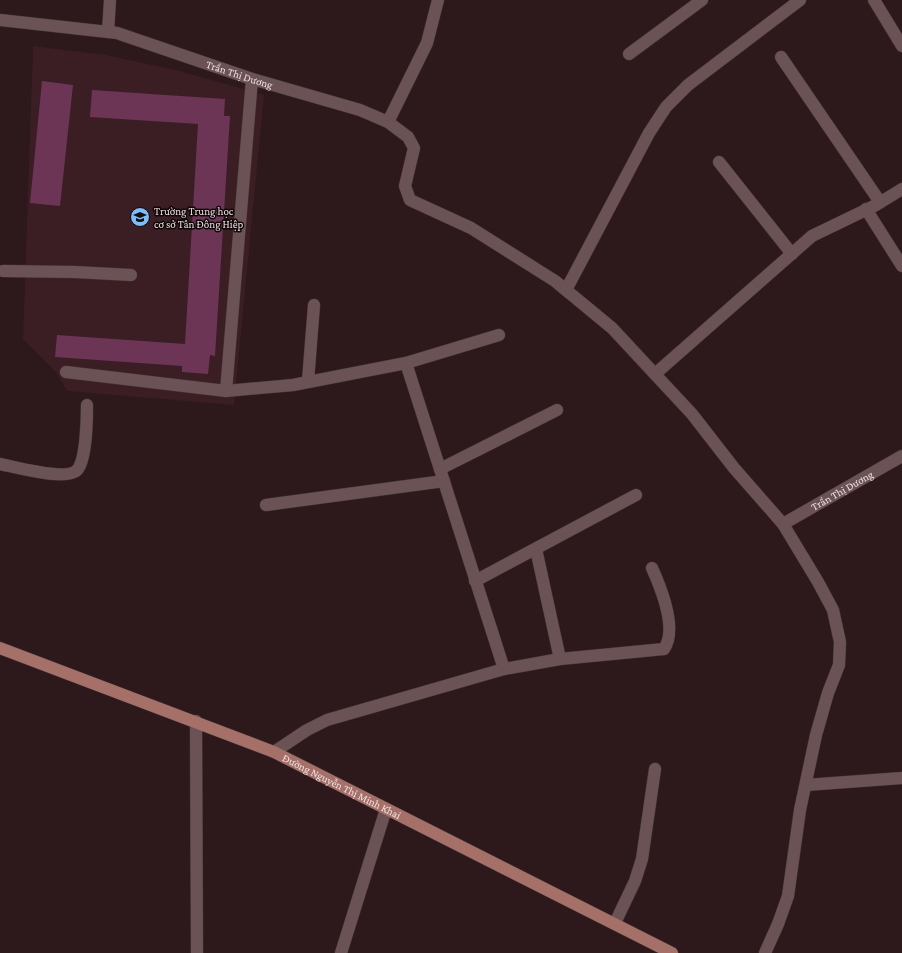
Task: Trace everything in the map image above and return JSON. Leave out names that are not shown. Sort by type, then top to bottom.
[{"type":"main road","name":"Đường Nguyễn Thị Minh Khai","points":[[0,648],[196,721],[274,752],[386,809],[422,825],[672,953]]},
{"type":"street","points":[[108,32],[110,0]]},
{"type":"street","points":[[388,122],[427,43],[438,0]]},
{"type":"street","points":[[629,54],[702,0]]},
{"type":"street","points":[[765,953],[778,924],[788,896],[800,810],[818,728],[828,693],[839,665],[840,642],[833,610],[783,524],[734,468],[692,414],[612,328],[566,290],[649,133],[666,106],[688,85],[800,0]]},
{"type":"street","points":[[874,0],[902,46]]},
{"type":"street","name":"Trần Thị Dương","points":[[0,20],[117,33],[252,79],[360,110],[388,122],[408,137],[414,148],[405,186],[410,200],[471,228],[555,281],[566,290]]},
{"type":"street","points":[[781,57],[880,202]]},
{"type":"street","points":[[226,391],[252,79]]},
{"type":"street","points":[[720,162],[792,254]]},
{"type":"street","points":[[655,374],[812,236],[880,202],[902,189]]},
{"type":"street","points":[[866,209],[902,266]]},
{"type":"street","points":[[1,270],[131,275]]},
{"type":"street","points":[[308,381],[314,305]]},
{"type":"street","points":[[66,372],[226,391],[293,385],[406,363],[499,335]]},
{"type":"street","points":[[406,363],[504,669]]},
{"type":"street","points":[[0,464],[57,475],[72,474],[78,469],[86,438],[87,405]]},
{"type":"street","points":[[440,469],[557,410]]},
{"type":"street","name":"Trần Thị Dương","points":[[783,524],[902,456]]},
{"type":"street","points":[[266,505],[444,481]]},
{"type":"street","points":[[475,581],[636,495]]},
{"type":"street","points":[[536,549],[560,659]]},
{"type":"street","points":[[274,752],[307,730],[327,720],[504,669],[560,659],[664,649],[667,645],[670,631],[664,596],[652,568]]},
{"type":"street","points":[[196,721],[197,953]]},
{"type":"street","points":[[615,923],[636,881],[642,859],[655,769]]},
{"type":"street","points":[[806,785],[902,778]]},
{"type":"street","points":[[341,953],[386,809]]},
{"type":"shaded area","name":"Trường Trung học cơ sở Tân Đông Hiệp","points":[[33,46],[106,55],[180,71],[264,95],[234,405],[67,391],[56,372],[23,339]]},
{"type":"building","points":[[42,81],[73,85],[60,206],[30,203]]},
{"type":"building","points":[[92,90],[225,99],[224,116],[230,116],[215,356],[210,355],[208,374],[182,372],[182,366],[55,357],[57,335],[185,344],[198,124],[90,117]]},
{"type":"place","name":"Trường Trung học cơ sở Tân Đông Hiệp","points":[[140,217]]}]
